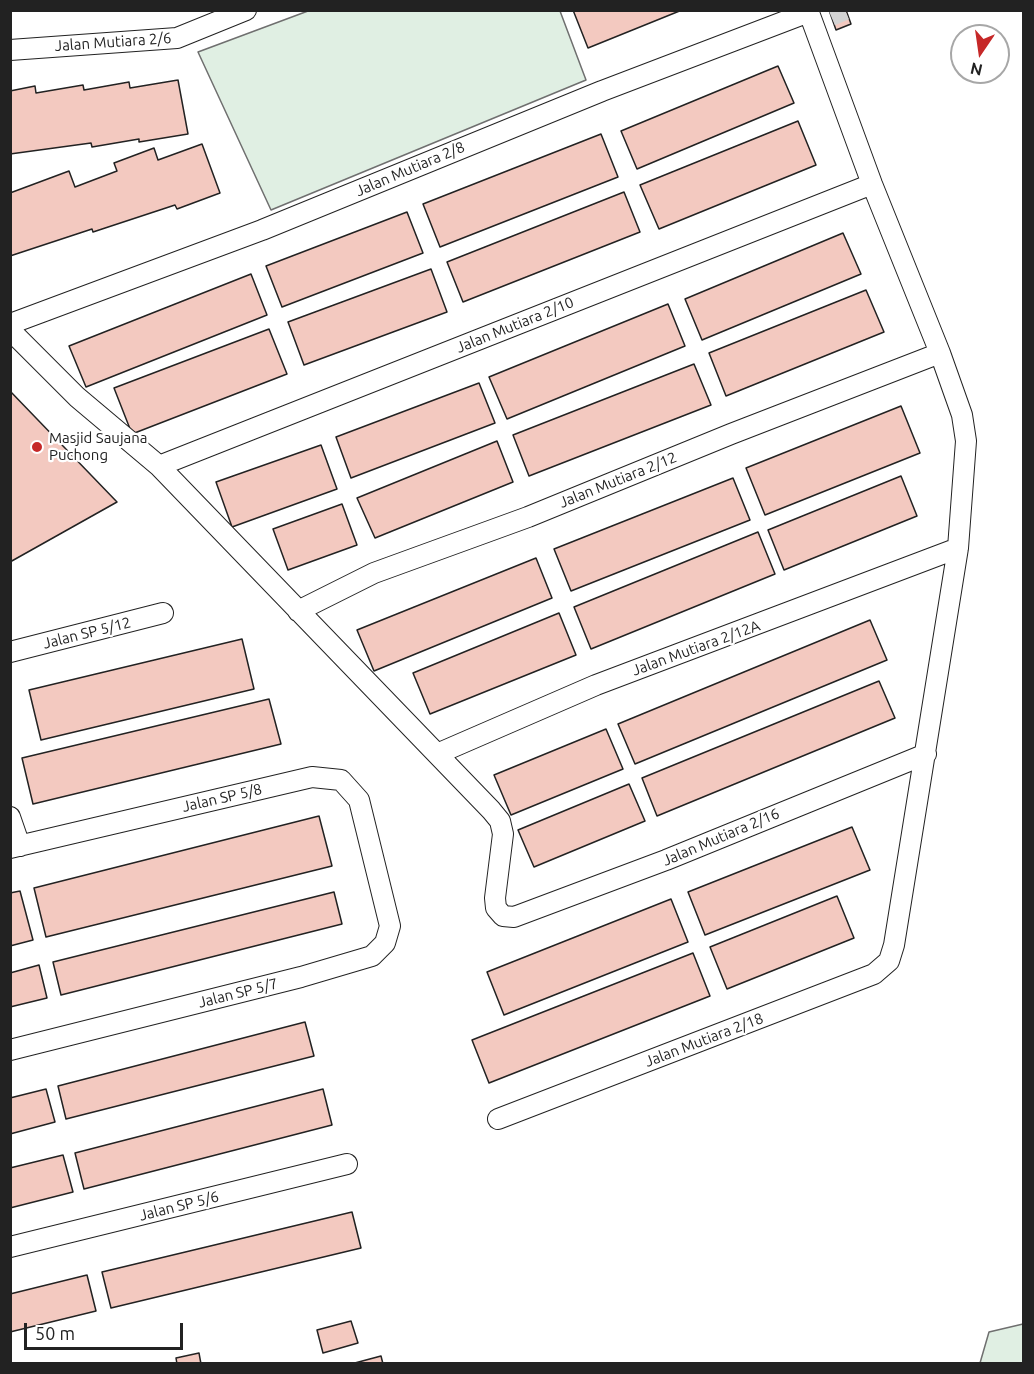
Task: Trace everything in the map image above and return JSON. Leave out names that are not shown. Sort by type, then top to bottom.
[{"type":"street","name":"Jalan Mutiara 2/6","points":[[10,50],[177,38],[246,10]]},
{"type":"street","points":[[815,14],[872,184],[940,353],[962,415],[966,441],[958,548],[926,754]]},
{"type":"street","name":"Jalan Mutiara 2/8","points":[[10,324],[262,230],[602,91],[815,14]]},
{"type":"street","name":"Jalan Mutiara 2/10","points":[[159,466],[872,184]]},
{"type":"street","points":[[10,330],[77,397],[159,466],[437,754]]},
{"type":"street","name":"Jalan Mutiara 2/12","points":[[298,611],[374,573],[528,517],[731,434],[940,353]]},
{"type":"street","name":"Jalan Mutiara 2/12A","points":[[437,754],[596,685],[958,548]]},
{"type":"street","name":"Jalan SP 5/12","points":[[10,652],[163,613]]},
{"type":"street","name":"Jalan Mutiara 2/16","points":[[437,754],[500,820],[503,834],[496,908],[503,916],[514,916],[666,860],[926,754]]},
{"type":"street","name":"Jalan Mutiara 2/18","points":[[498,1119],[874,974],[889,961],[894,945],[926,754]]},
{"type":"street","name":"Jalan SP 5/8","points":[[15,847],[312,777],[341,780],[359,800],[375,868]]},
{"type":"street","points":[[10,817],[15,847]]},
{"type":"street","name":"Jalan SP 5/7","points":[[10,1050],[301,977],[372,956],[385,943],[390,926],[375,868]]},
{"type":"street","name":"Jalan SP 5/6","points":[[10,1248],[347,1164]]},
{"type":"green space","points":[[308,11],[560,11],[586,80],[271,210],[198,52]]},
{"type":"green space","points":[[1023,1324],[1023,1363],[980,1363],[989,1332]]},
{"type":"building","points":[[573,10],[682,10],[588,48]]},
{"type":"building","points":[[829,10],[846,10],[851,24],[836,30]]},
{"type":"building","points":[[778,66],[794,103],[637,169],[621,131]]},
{"type":"building","points":[[178,80],[188,134],[139,142],[139,139],[92,147],[91,143],[10,154],[10,91],[35,86],[36,93],[83,85],[84,90],[129,82],[130,88]]},
{"type":"building","points":[[798,121],[816,165],[659,229],[640,185]]},
{"type":"building","points":[[601,134],[618,177],[440,247],[423,204]]},
{"type":"building","points":[[202,144],[220,193],[177,209],[175,205],[10,256],[10,193],[69,171],[75,187],[117,171],[114,163],[154,148],[158,160]]},
{"type":"building","points":[[624,192],[640,232],[463,302],[447,262]]},
{"type":"building","points":[[407,212],[423,253],[282,307],[266,266]]},
{"type":"building","points":[[843,233],[861,274],[702,340],[685,299]]},
{"type":"building","points":[[431,269],[447,312],[304,365],[288,322]]},
{"type":"building","points":[[251,274],[267,315],[86,387],[69,346]]},
{"type":"building","points":[[866,290],[884,332],[726,396],[709,353]]},
{"type":"building","points":[[668,304],[685,346],[507,419],[489,377]]},
{"type":"building","points":[[269,329],[287,374],[132,434],[114,388]]},
{"type":"building","points":[[694,364],[711,405],[529,476],[513,435]]},
{"type":"building","points":[[479,383],[495,423],[351,478],[336,437]]},
{"type":"building","name":"Masjid Saujana Puchong","points":[[10,391],[117,502],[10,562]]},
{"type":"building","points":[[901,406],[920,453],[765,515],[746,468]]},
{"type":"building","points":[[497,441],[513,482],[375,538],[357,498]]},
{"type":"building","points":[[321,445],[337,489],[232,527],[216,482]]},
{"type":"building","points":[[901,476],[917,516],[784,570],[768,530]]},
{"type":"building","points":[[733,478],[750,520],[571,591],[554,549]]},
{"type":"building","points":[[342,504],[357,545],[288,570],[273,529]]},
{"type":"building","points":[[758,532],[775,574],[591,649],[574,607]]},
{"type":"building","points":[[536,558],[552,598],[374,671],[357,630]]},
{"type":"building","points":[[559,613],[576,655],[430,714],[413,673]]},
{"type":"building","points":[[870,620],[887,660],[635,764],[618,724]]},
{"type":"building","points":[[242,639],[254,689],[41,740],[29,690]]},
{"type":"building","points":[[879,681],[895,718],[657,816],[642,778]]},
{"type":"building","points":[[269,699],[281,744],[33,804],[22,758]]},
{"type":"building","points":[[606,729],[623,769],[511,815],[494,775]]},
{"type":"building","points":[[629,784],[645,821],[534,867],[518,830]]},
{"type":"building","points":[[319,816],[332,866],[46,937],[34,888]]},
{"type":"building","points":[[852,827],[870,870],[705,935],[688,892]]},
{"type":"building","points":[[20,891],[33,940],[10,946],[10,893]]},
{"type":"building","points":[[334,892],[342,924],[61,995],[53,962]]},
{"type":"building","points":[[837,896],[854,938],[727,989],[710,947]]},
{"type":"building","points":[[671,899],[688,942],[504,1015],[487,972]]},
{"type":"building","points":[[693,953],[710,996],[489,1083],[472,1040]]},
{"type":"building","points":[[39,965],[47,998],[10,1007],[10,973]]},
{"type":"building","points":[[305,1022],[314,1056],[66,1119],[58,1086]]},
{"type":"building","points":[[46,1089],[55,1122],[10,1134],[10,1098]]},
{"type":"building","points":[[323,1089],[332,1125],[84,1189],[75,1153]]},
{"type":"building","points":[[63,1155],[73,1192],[10,1208],[10,1168]]},
{"type":"building","points":[[352,1212],[361,1248],[111,1308],[102,1272]]},
{"type":"building","points":[[87,1275],[96,1311],[10,1332],[10,1294]]},
{"type":"building","points":[[351,1321],[358,1343],[323,1353],[317,1330]]},
{"type":"building","points":[[199,1353],[201,1364],[177,1364],[176,1358]]},
{"type":"building","points":[[381,1356],[383,1364],[351,1364]]},
{"type":"tunnel","points":[[831,16],[845,10]]},
{"type":"place","name":"Masjid Saujana Puchong","points":[[37,447]]}]
